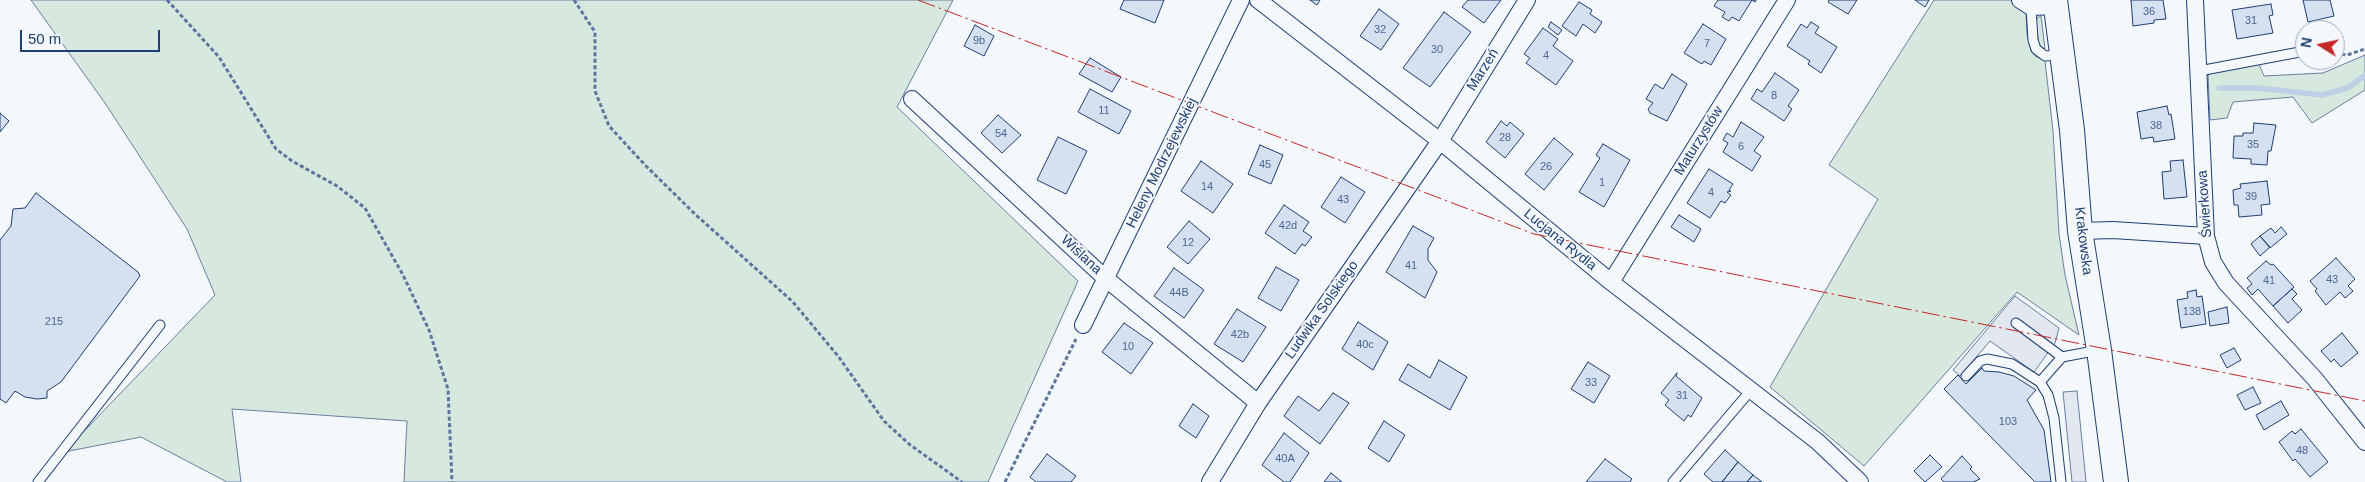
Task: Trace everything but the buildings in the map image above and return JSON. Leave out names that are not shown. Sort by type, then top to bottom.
[{"type":"main road","name":"Krakowska","points":[[2055,3],[2072,130],[2080,231],[2099,350],[2116,482]]},
{"type":"street","name":"Heleny Modrzejewskiej","points":[[1083,325],[1240,0]]},
{"type":"street","name":"Lucjana Rydla","points":[[1258,0],[1440,141],[1611,282],[1818,442],[1860,482]]},
{"type":"street","name":"Marzeń","points":[[1440,141],[1527,0]]},
{"type":"street","name":"Maturzystów","points":[[1611,282],[1787,0]]},
{"type":"street","name":"Świerkowa","points":[[2195,0],[2206,236],[2213,262],[2226,283],[2315,380],[2365,442]]},
{"type":"street","points":[[2025,3],[2055,3]]},
{"type":"street","name":"Wiślana","points":[[912,99],[1106,278],[1258,403]]},
{"type":"street","name":"Ludwika Solskiego","points":[[1210,482],[1258,403],[1440,141]]},
{"type":"street","points":[[2080,231],[2113,230],[2206,236]]},
{"type":"lane","points":[[2025,3],[2036,49],[2045,56],[2062,55]]},
{"type":"lane","points":[[2199,71],[2295,53]]},
{"type":"lane","points":[[2016,323],[2062,357]]},
{"type":"lane","points":[[38,482],[160,325]]},
{"type":"lane","points":[[2040,382],[2062,357],[2099,350]]},
{"type":"lane","points":[[1966,376],[1980,361],[1988,359],[2012,364],[2040,382],[2048,395],[2054,418],[2061,482]]},
{"type":"lane","points":[[1673,482],[1751,390]]},
{"type":"path","points":[[168,0],[219,57],[276,149],[292,161],[337,186],[365,208],[403,275],[429,330],[448,389],[452,482]]},
{"type":"path","points":[[574,0],[595,32],[595,91],[609,126],[646,166],[696,215],[793,302],[838,356],[884,421],[909,444],[962,482]]},
{"type":"path","points":[[2345,55],[2365,49]]},
{"type":"path","points":[[1005,482],[1083,325]]},
{"type":"shaded area","points":[[31,0],[953,0],[897,107],[1078,281],[988,482],[404,482],[407,421],[232,409],[241,482],[227,482],[141,437],[64,452],[215,295],[187,229],[105,103]]},
{"type":"shaded area","points":[[1934,0],[2012,0],[2022,6],[2026,13],[2027,34],[2031,51],[2035,56],[2045,61],[2053,131],[2059,234],[2065,275],[2079,335],[2017,292],[1864,466],[1770,387],[1878,199],[1829,165]]},
{"type":"shaded area","points":[[2041,16],[2045,49],[2039,45],[2036,23],[2037,18]]},
{"type":"shaded area","points":[[2365,55],[2365,90],[2312,123],[2293,97],[2233,102],[2227,118],[2210,120],[2208,75],[2212,72],[2259,64],[2264,76],[2323,73],[2330,70],[2345,70],[2345,64]]},
{"type":"shaded area","points":[[2015,296],[2059,328],[2055,343],[2034,372],[1990,341],[1960,376],[1953,370]]},
{"type":"shaded area","points":[[2077,391],[2086,482],[2072,482],[2063,392]]},
{"type":"waterway","points":[[2219,88],[2258,88],[2322,95],[2348,88],[2365,75]]},
{"type":"power","points":[[918,0],[1534,234],[2365,401]]}]
